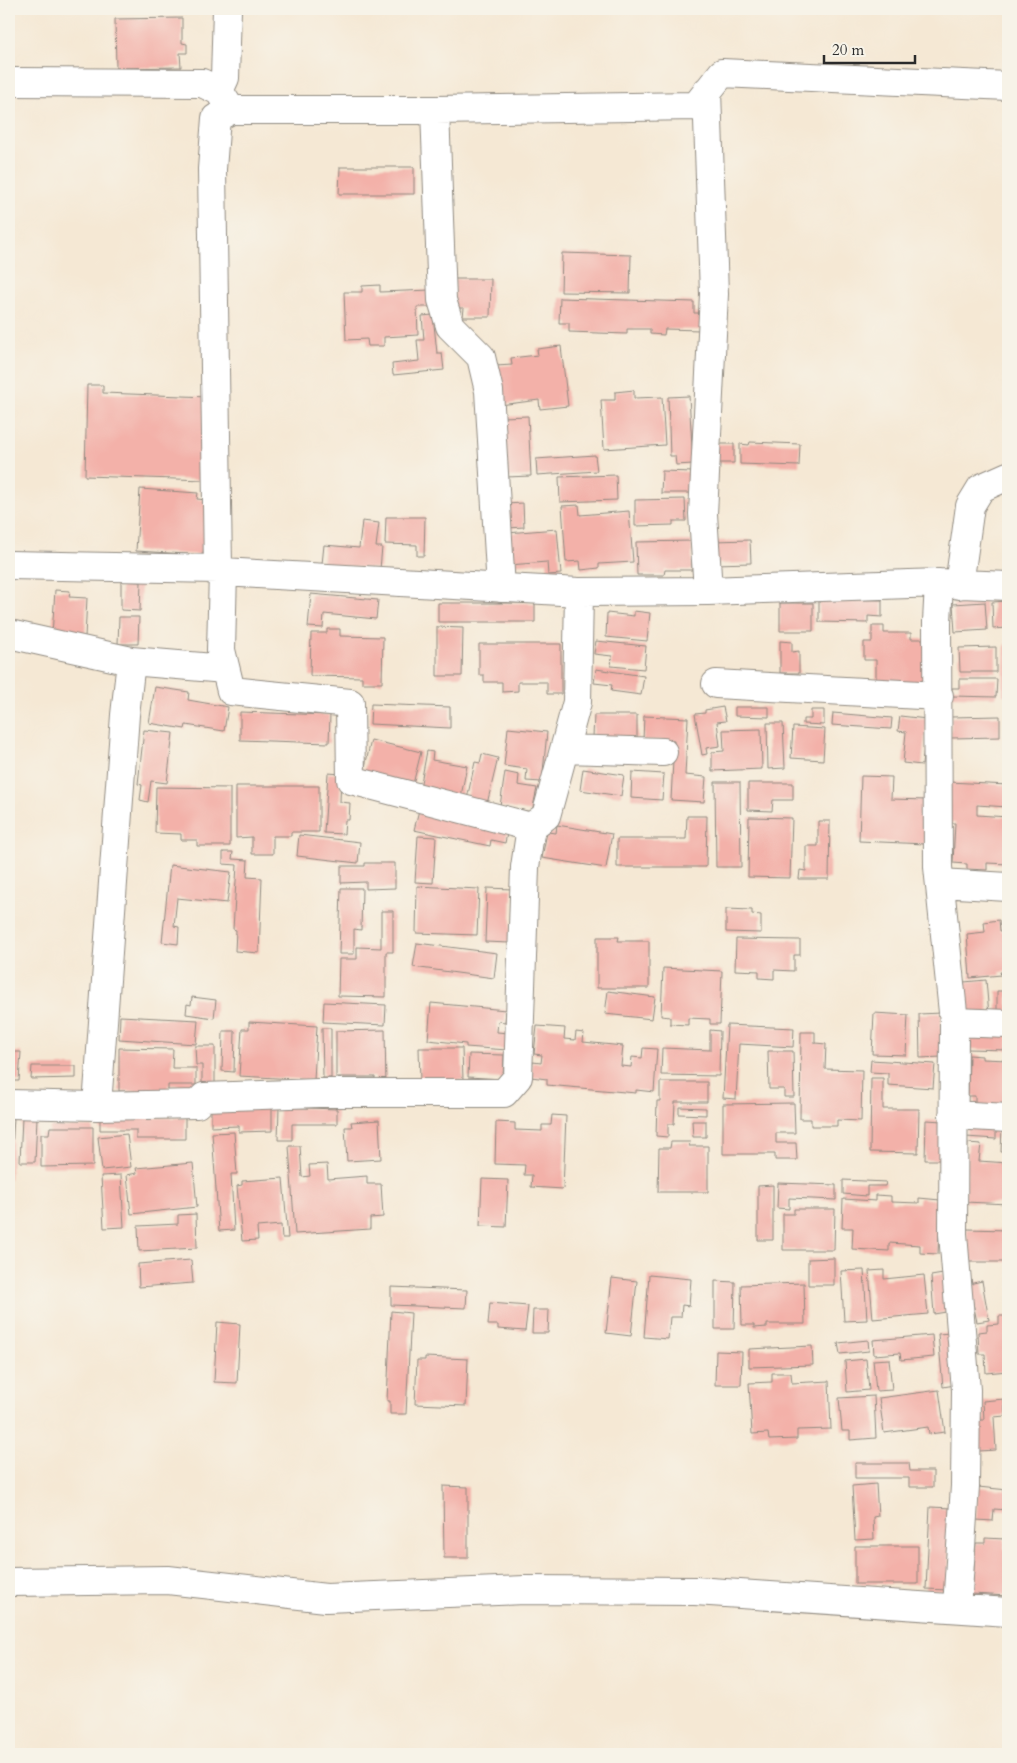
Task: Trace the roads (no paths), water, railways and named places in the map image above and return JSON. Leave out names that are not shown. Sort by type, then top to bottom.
[{"type":"street","points":[[227,9],[225,100],[216,118],[212,169],[221,571],[220,650],[231,691],[350,703],[351,780],[531,826]]},
{"type":"street","points":[[9,82],[202,83],[225,100],[435,110],[696,106],[722,73],[1008,86]]},
{"type":"street","points":[[708,91],[714,294],[703,514],[708,591]]},
{"type":"street","points":[[435,110],[442,300],[450,326],[481,357],[489,391],[501,588]]},
{"type":"street","points":[[957,1608],[965,1486],[966,1390],[953,1234],[954,1022],[938,867],[939,696],[937,622],[970,506],[981,488],[1008,476]]},
{"type":"street","points":[[9,565],[221,571],[579,592],[708,591],[949,584],[1008,586]]},
{"type":"street","points":[[9,1104],[97,1106],[197,1104],[204,1096],[504,1092],[518,1077],[525,867],[531,826],[546,816],[577,702],[579,592]]},
{"type":"street","points":[[9,634],[132,661],[225,669]]},
{"type":"street","points":[[97,1106],[126,714],[132,661]]},
{"type":"street","points":[[716,684],[939,696]]},
{"type":"street","points":[[565,749],[664,752]]},
{"type":"street","points":[[940,883],[1008,887]]},
{"type":"street","points":[[954,1022],[1008,1024]]},
{"type":"street","points":[[953,1115],[1008,1118]]},
{"type":"street","points":[[9,1582],[168,1580],[326,1598],[525,1590],[695,1591],[1008,1612]]}]
